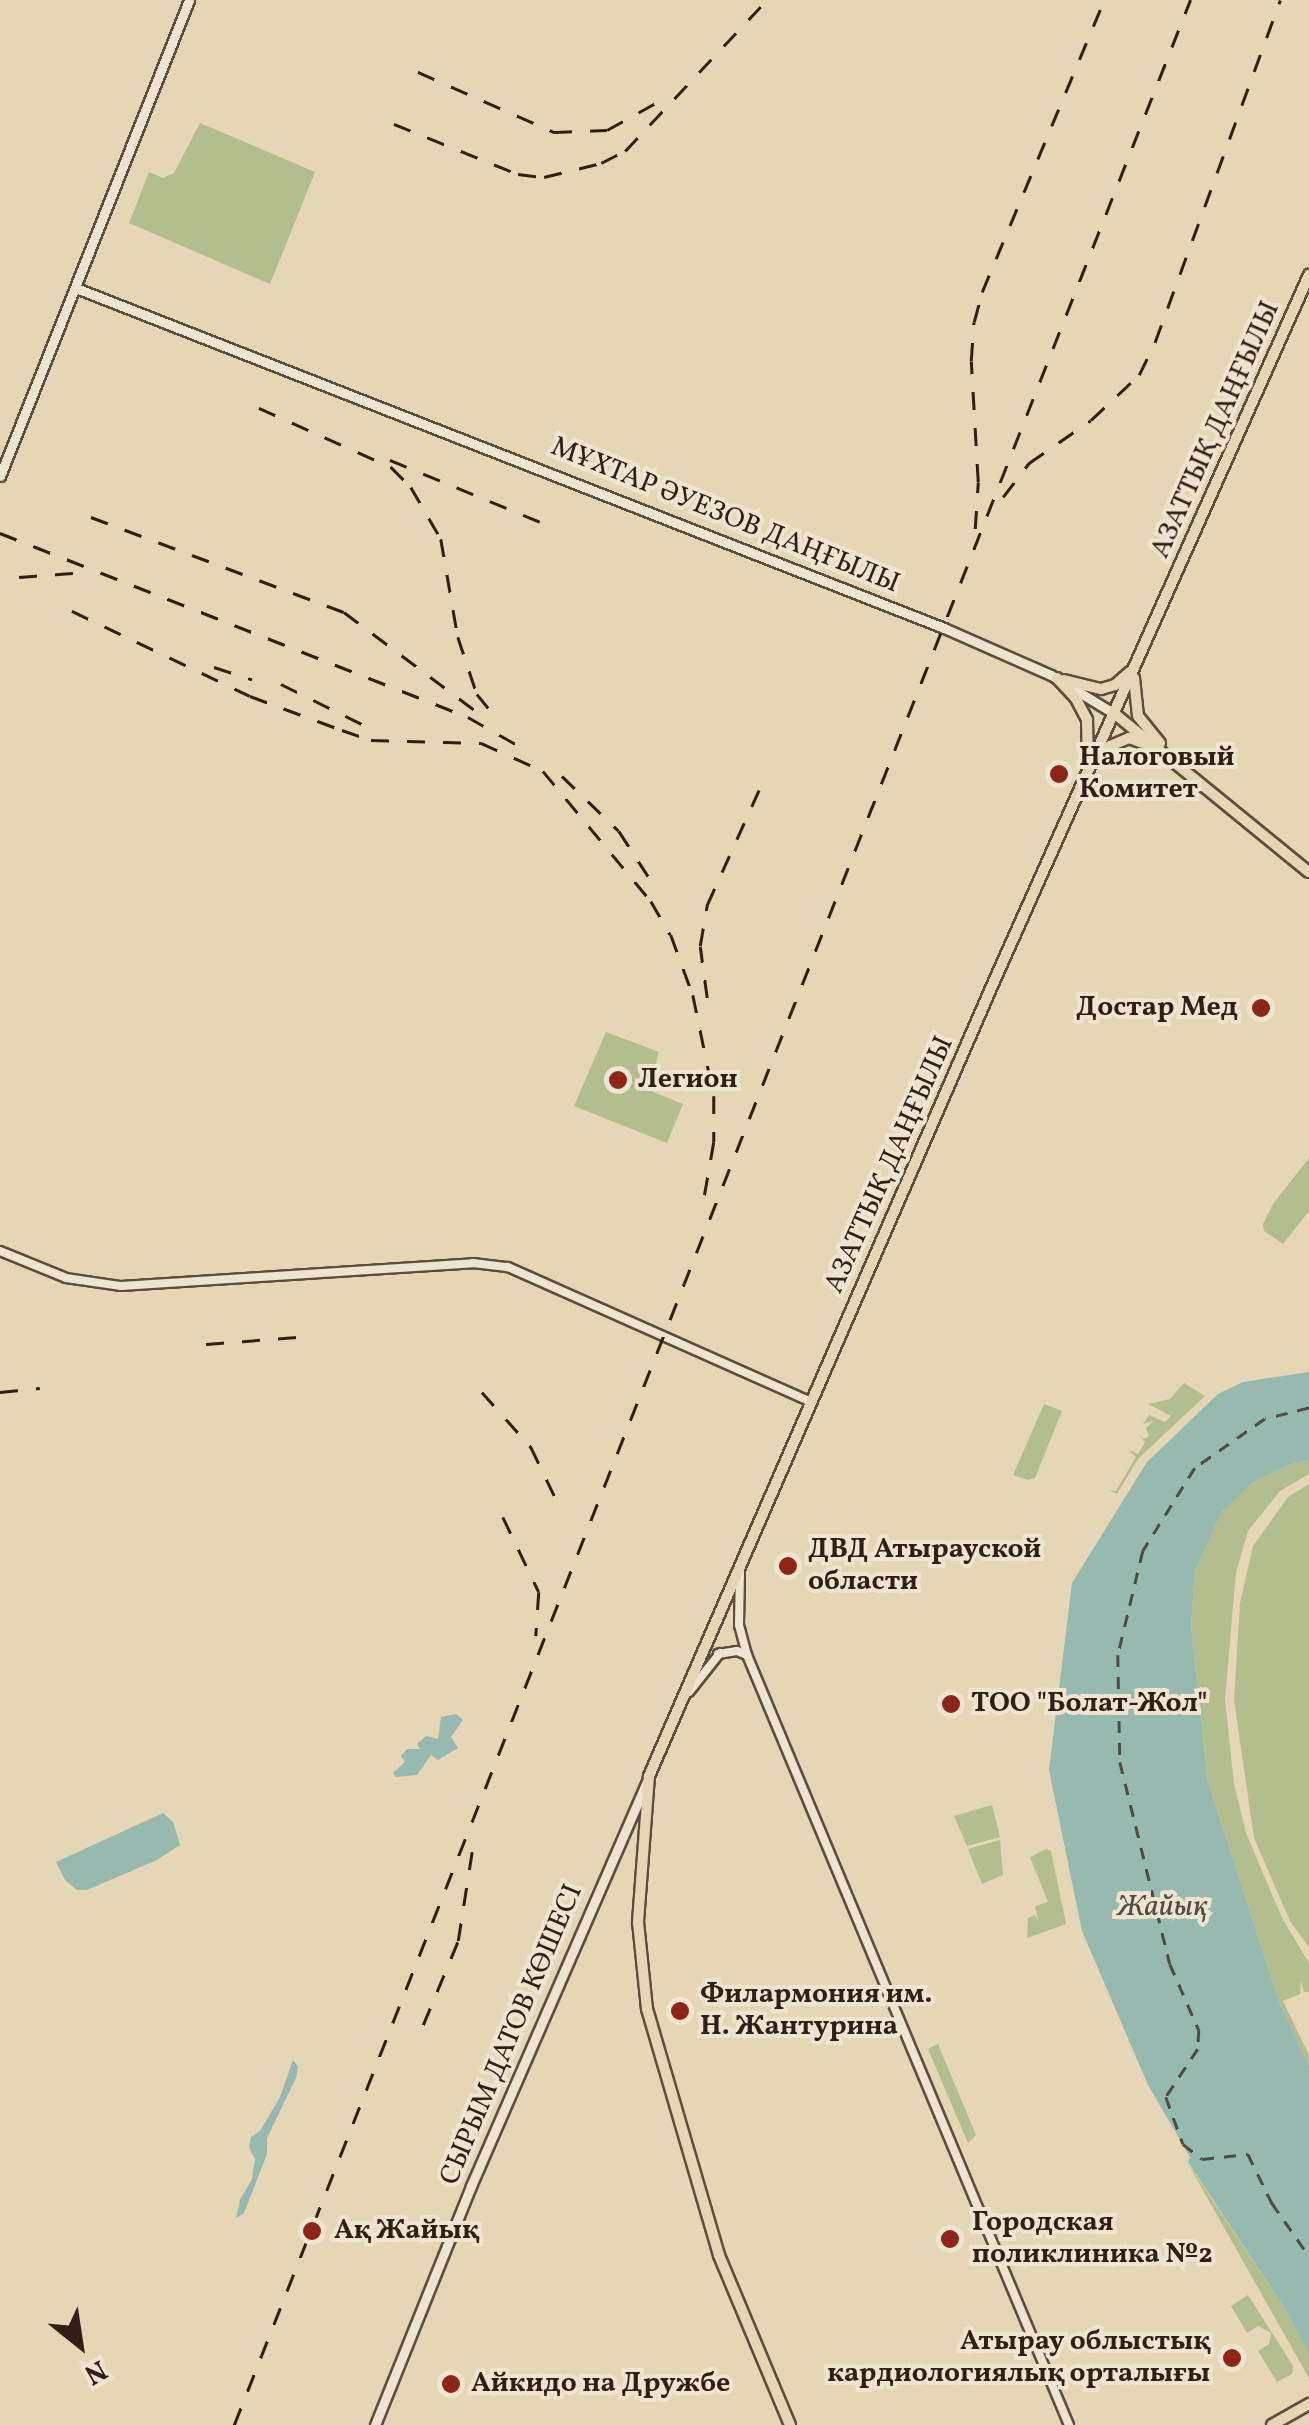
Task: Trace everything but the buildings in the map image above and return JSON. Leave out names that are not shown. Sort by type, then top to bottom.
[{"type":"main road","points":[[0,476],[189,0]]},
{"type":"main road","name":"АЗАТТЫҚ ДАҢҒЫЛЫ","points":[[790,2425],[719,2256],[644,1990],[638,1922],[649,1776],[1309,276]]},
{"type":"main road","name":"МҰХТАР ӘУЕЗОВ ДАҢҒЫЛЫ","points":[[76,288],[775,560],[1057,678],[1115,714],[1309,872]]},
{"type":"main road","points":[[1057,678],[1093,689],[1106,688],[1122,680],[1138,660]]},
{"type":"main road","points":[[1138,660],[1134,690],[1138,716],[1169,756]]},
{"type":"main road","points":[[1057,678],[1075,698],[1087,720],[1085,778]]},
{"type":"main road","points":[[1085,778],[1110,746],[1130,738],[1169,756]]},
{"type":"main road","name":"СЫРЫМ ДАТОВ КӨШЕСІ","points":[[375,2425],[471,2186],[649,1776]]},
{"type":"main road","points":[[1272,2425],[1309,2404]]},
{"type":"street","points":[[0,1251],[66,1278],[122,1286],[472,1263],[508,1267],[811,1402]]},
{"type":"street","points":[[740,1567],[740,1625],[747,1656],[1069,2425]]},
{"type":"street","points":[[697,1662],[736,1651],[747,1656]]},
{"type":"street","points":[[677,1710],[720,1653]]},
{"type":"green space","points":[[200,123],[315,172],[270,284],[129,223],[149,172],[163,178],[174,173]]},
{"type":"green space","name":"Легион","points":[[606,1032],[659,1052],[648,1090],[683,1104],[667,1143],[574,1106]]},
{"type":"green space","points":[[1309,1158],[1309,1211],[1283,1244],[1264,1231],[1263,1224],[1273,1204]]},
{"type":"green space","points":[[1184,1383],[1205,1396],[1138,1459],[1117,1494],[1109,1490],[1116,1491],[1136,1457],[1129,1450],[1138,1454],[1145,1442],[1139,1434],[1144,1439],[1149,1436],[1146,1428],[1154,1421],[1143,1424],[1149,1415],[1165,1422],[1171,1416],[1148,1404],[1170,1399]]},
{"type":"green space","points":[[1044,1404],[1062,1411],[1035,1478],[1028,1480],[1013,1475]]},
{"type":"green space","points":[[1309,1460],[1309,1474],[1280,1491],[1248,1531],[1236,1573],[1225,1699],[1234,1784],[1246,1833],[1282,1918],[1309,1963],[1309,1992],[1304,1992],[1301,1981],[1300,1994],[1283,2001],[1309,2055],[1309,2066],[1279,2001],[1208,1782],[1191,1626],[1195,1571],[1222,1512],[1252,1483],[1285,1466]]},
{"type":"green space","points":[[1309,1484],[1309,1947],[1290,1921],[1254,1838],[1234,1700],[1240,1603],[1253,1546],[1288,1497]]},
{"type":"green space","points":[[992,1805],[1000,1837],[967,1846],[954,1816]]},
{"type":"green space","points":[[1000,1840],[1003,1875],[982,1884],[968,1849]]},
{"type":"green space","points":[[1046,1849],[1051,1851],[1066,1924],[1027,1938],[1028,1918],[1035,1915],[1038,1921],[1035,1906],[1048,1902],[1030,1857]]},
{"type":"green space","points":[[938,2044],[976,2135],[968,2143],[928,2049]]},
{"type":"green space","points":[[1187,2162],[1284,2307],[1309,2354],[1309,2378]]},
{"type":"green space","points":[[1248,2295],[1293,2366],[1292,2374],[1277,2382],[1258,2351],[1269,2344],[1271,2333],[1258,2326],[1247,2333],[1231,2306]]},
{"type":"water","name":"Жайық","points":[[1309,1372],[1309,1460],[1285,1466],[1252,1483],[1222,1512],[1195,1571],[1191,1626],[1208,1782],[1279,2001],[1309,2066],[1309,2354],[1284,2307],[1188,2162],[1190,2157],[1148,2085],[1082,1931],[1049,1770],[1072,1583],[1147,1462],[1218,1394],[1243,1382]]},
{"type":"water","points":[[456,1714],[463,1720],[451,1737],[458,1748],[438,1760],[431,1755],[417,1775],[396,1777],[393,1773],[405,1762],[401,1756],[407,1749],[420,1749],[417,1744],[426,1736],[438,1739],[441,1717]]},
{"type":"water","points":[[163,1813],[173,1822],[180,1845],[157,1860],[87,1890],[77,1890],[65,1880],[56,1862]]},
{"type":"water","points":[[293,2060],[298,2067],[296,2078],[267,2138],[267,2154],[244,2213],[236,2218],[240,2200],[252,2179],[255,2159],[249,2147],[251,2137],[260,2131],[280,2097]]},
{"type":"ferry route","points":[[1309,1408],[1265,1419],[1195,1468],[1143,1551],[1118,1655],[1120,1762],[1170,1964],[1199,2030],[1198,2049],[1166,2097],[1183,2144],[1202,2159],[1248,2154],[1272,2203],[1309,2256]]},
{"type":"railway","points":[[394,124],[518,174],[544,177],[601,163],[625,151],[767,0]]},
{"type":"railway","points":[[234,2425],[1190,0]]},
{"type":"railway","points":[[1003,497],[1029,463],[1091,420],[1139,375],[1155,342],[1280,0]]},
{"type":"railway","points":[[975,529],[978,482],[971,361],[974,322],[982,292],[1102,5]]},
{"type":"railway","points":[[418,72],[554,132],[607,130],[654,104]]},
{"type":"railway","points":[[259,408],[391,467],[411,487],[441,539],[458,637],[477,694],[491,711]]},
{"type":"railway","points":[[390,460],[548,525]]},
{"type":"railway","points":[[91,517],[344,612],[488,720]]},
{"type":"railway","points":[[0,533],[468,717],[526,750]]},
{"type":"railway","points":[[19,577],[86,572]]},
{"type":"railway","points":[[72,611],[250,696],[371,740],[481,743],[543,771],[651,901],[671,935],[693,995],[714,1096],[714,1142],[703,1205]]},
{"type":"railway","points":[[214,667],[252,679]]},
{"type":"railway","points":[[281,684],[366,726]]},
{"type":"railway","points":[[562,776],[619,831],[652,882]]},
{"type":"railway","points":[[707,998],[700,946],[707,905],[764,779]]},
{"type":"railway","points":[[206,1344],[311,1336]]},
{"type":"railway","points":[[0,1392],[40,1388]]},
{"type":"railway","points":[[482,1392],[531,1447],[556,1499]]},
{"type":"railway","points":[[503,1517],[539,1592],[536,1636]]},
{"type":"railway","points":[[423,2025],[458,1941],[474,1839]]},
{"type":"place","name":"Налоговый Комитет","points":[[1059,774]]},
{"type":"place","name":"Достар Мед","points":[[1261,1008]]},
{"type":"place","name":"Легион","points":[[618,1080]]},
{"type":"place","name":"ДВД Атырауской области","points":[[788,1566]]},
{"type":"place","name":"ТОО \"Болат-Жол\"","points":[[951,1704]]},
{"type":"place","name":"Филармония им. Н. Жантурина","points":[[680,2011]]},
{"type":"place","name":"Ақ Жайық","points":[[312,2231]]},
{"type":"place","name":"Городская поликлиника №2","points":[[950,2239]]},
{"type":"place","name":"Атырау облыстық кардиологиялық орталығы","points":[[1232,2358]]},
{"type":"place","name":"Айкидо на Дружбе","points":[[451,2384]]}]
